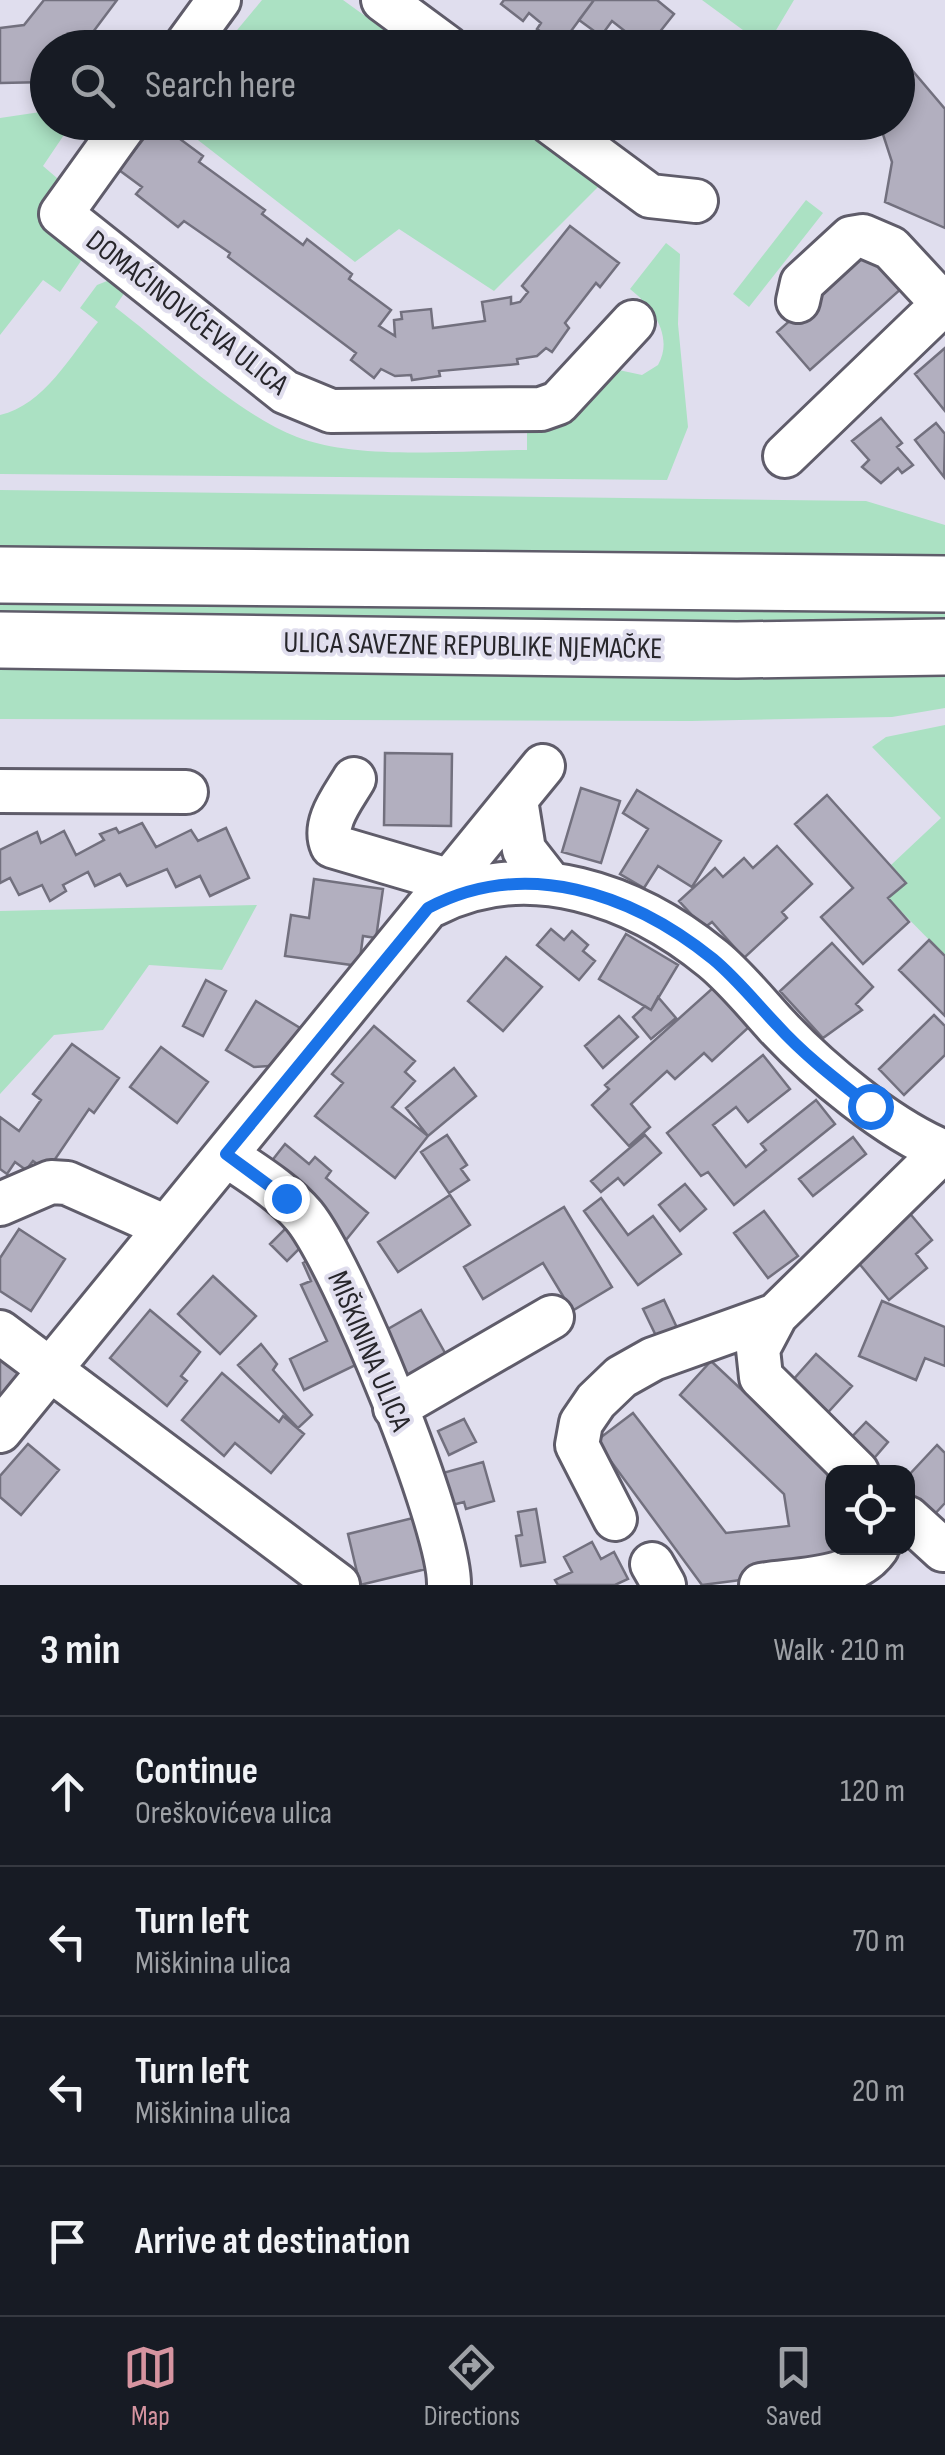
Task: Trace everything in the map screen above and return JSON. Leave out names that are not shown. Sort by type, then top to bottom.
[{"type":"main road","points":[[0,575],[945,584]]},
{"type":"main road","name":"ULICA SAVEZNE REPUBLIKE NJEMAČKE","points":[[0,640],[737,650],[945,647]]},
{"type":"street","points":[[197,30],[219,0]]},
{"type":"street","points":[[383,0],[424,30]]},
{"type":"street","name":"DOMAĆINOVIĆEVA ULICA","points":[[115,140],[61,214],[285,392],[307,404],[331,411],[540,409],[558,403],[633,322]]},
{"type":"street","points":[[574,140],[650,196],[696,201]]},
{"type":"street","points":[[784,456],[944,303],[891,248],[863,236],[851,238],[802,282],[798,300]]},
{"type":"street","points":[[0,1431],[542,766]]},
{"type":"street","points":[[354,779],[333,815],[328,836],[332,846],[440,894],[475,886],[549,882],[566,884],[645,915],[712,958],[824,1070],[943,1152],[776,1315],[758,1349],[761,1378],[851,1465]]},
{"type":"street","points":[[0,791],[186,792]]},
{"type":"street","points":[[516,800],[524,850],[549,882]]},
{"type":"street","name":"MIŠKININA ULICA","points":[[226,1154],[286,1198],[318,1237],[395,1408],[448,1557],[449,1585]]},
{"type":"street","points":[[0,1204],[51,1182],[67,1183],[166,1227]]},
{"type":"street","points":[[616,1519],[576,1445],[580,1423],[596,1401],[621,1377],[653,1358],[776,1315]]},
{"type":"street","points":[[395,1408],[552,1317]]},
{"type":"street","points":[[0,1332],[338,1585]]},
{"type":"street","points":[[915,1524],[943,1550]]},
{"type":"street","points":[[761,1585],[848,1571],[871,1555]]},
{"type":"green space","points":[[262,0],[343,0],[384,30],[237,30]]},
{"type":"green space","points":[[702,0],[794,0],[776,30],[743,30]]},
{"type":"green space","points":[[30,114],[30,140],[61,140],[43,166],[64,184],[83,258],[60,292],[43,280],[0,335],[0,118]]},
{"type":"green space","points":[[198,140],[535,140],[599,186],[494,291],[399,229],[355,262]]},
{"type":"green space","points":[[806,200],[823,213],[749,307],[733,294]]},
{"type":"green space","points":[[666,243],[680,254],[678,324],[688,427],[667,480],[0,474],[0,415],[30,401],[55,377],[98,322],[80,308],[97,285],[117,277],[131,283],[115,307],[226,396],[297,437],[380,452],[527,450],[527,421],[614,369],[642,375],[658,365],[664,344],[659,323],[630,289]]},
{"type":"green space","points":[[0,490],[866,501],[945,525],[945,556],[158,551],[0,546]]},
{"type":"green space","points":[[0,598],[945,605],[945,625],[0,618]]},
{"type":"green space","points":[[0,664],[945,674],[945,708],[892,717],[691,721],[0,719]]},
{"type":"green space","points":[[945,725],[945,956],[888,898],[906,883],[891,865],[941,818],[872,747],[886,737]]},
{"type":"green space","points":[[257,905],[222,970],[149,965],[103,1030],[54,1035],[0,1094],[0,911]]},
{"type":"building","points":[[44,0],[117,0],[94,30],[30,30],[30,82],[0,83],[0,28],[24,25]]},
{"type":"building","points":[[504,0],[594,0],[572,30],[538,30],[541,23],[529,13],[523,21],[501,4]]},
{"type":"building","points":[[594,0],[657,0],[674,14],[661,30],[623,30],[612,21],[605,30],[593,30],[579,20]]},
{"type":"building","points":[[915,74],[945,109],[945,228],[885,202],[892,162],[885,140],[915,140]]},
{"type":"building","points":[[143,140],[181,140],[203,156],[199,162],[265,210],[262,214],[303,245],[307,239],[352,274],[349,279],[391,310],[379,326],[395,336],[394,320],[402,319],[401,312],[431,309],[433,328],[485,321],[482,302],[511,297],[511,304],[520,302],[528,292],[522,286],[570,226],[619,263],[600,287],[596,283],[565,323],[569,328],[552,352],[546,348],[537,356],[517,359],[518,364],[439,371],[440,376],[412,380],[411,375],[395,376],[381,369],[374,378],[351,360],[356,353],[228,257],[230,253],[184,221],[178,227],[136,194],[142,187],[119,170]]},
{"type":"building","points":[[859,247],[902,288],[810,370],[777,332],[838,278]]},
{"type":"building","points":[[945,348],[945,411],[915,374]]},
{"type":"building","points":[[881,418],[902,443],[897,447],[913,465],[902,473],[898,468],[881,483],[862,467],[869,460],[852,441]]},
{"type":"building","points":[[936,423],[945,434],[944,477],[915,440]]},
{"type":"building","points":[[385,753],[452,754],[451,826],[384,825]]},
{"type":"building","points":[[581,788],[620,801],[601,863],[562,852]]},
{"type":"building","points":[[637,790],[721,841],[692,887],[658,866],[644,888],[620,874],[648,829],[623,813]]},
{"type":"building","points":[[827,795],[906,883],[888,898],[909,922],[863,964],[821,917],[853,888],[795,824]]},
{"type":"building","points":[[142,823],[156,847],[191,830],[198,841],[226,828],[249,878],[210,896],[200,876],[176,887],[167,869],[127,886],[120,874],[95,886],[88,872],[63,885],[66,891],[50,901],[42,885],[19,895],[10,878],[0,883],[0,850],[37,832],[41,843],[64,831],[76,855],[104,840],[100,834],[116,828],[119,833]]},
{"type":"building","points":[[777,846],[812,884],[782,912],[787,918],[744,958],[712,922],[704,928],[679,901],[715,868],[723,877],[744,858],[753,868]]},
{"type":"building","points":[[314,879],[383,889],[376,938],[363,936],[359,966],[285,956],[291,915],[309,918]]},
{"type":"building","points":[[551,929],[564,940],[572,931],[588,945],[583,951],[595,961],[579,980],[537,945]]},
{"type":"building","points":[[626,934],[678,965],[651,1010],[599,979]]},
{"type":"building","points":[[929,940],[945,956],[945,1016],[899,970]]},
{"type":"building","points":[[832,943],[873,987],[856,1004],[862,1010],[823,1038],[780,991]]},
{"type":"building","points":[[506,957],[542,987],[503,1031],[468,1001]]},
{"type":"building","points":[[206,980],[226,991],[203,1036],[183,1026]]},
{"type":"building","points":[[714,987],[749,1027],[712,1061],[704,1053],[675,1079],[667,1071],[631,1104],[650,1127],[629,1146],[592,1105],[609,1089],[605,1085]]},
{"type":"building","points":[[658,997],[676,1018],[651,1039],[633,1017],[645,1006],[651,1010]]},
{"type":"building","points":[[256,1001],[305,1031],[284,1065],[254,1067],[226,1050]]},
{"type":"building","points":[[934,1015],[945,1026],[945,1055],[904,1095],[879,1069]]},
{"type":"building","points":[[619,1016],[638,1037],[603,1068],[585,1046]]},
{"type":"building","points":[[374,1026],[415,1061],[405,1072],[415,1081],[392,1107],[428,1136],[395,1178],[315,1116],[343,1083],[332,1074]]},
{"type":"building","points":[[72,1044],[119,1078],[94,1113],[89,1109],[47,1171],[33,1161],[26,1170],[15,1162],[7,1174],[0,1169],[0,1117],[19,1131],[41,1100],[33,1094]]},
{"type":"building","points":[[161,1047],[208,1082],[177,1123],[130,1087]]},
{"type":"building","points":[[763,1055],[790,1089],[748,1122],[736,1107],[713,1125],[746,1167],[766,1150],[761,1144],[816,1100],[835,1124],[734,1205],[708,1172],[701,1176],[667,1133]]},
{"type":"building","points":[[454,1068],[476,1096],[428,1136],[406,1108]]},
{"type":"building","points":[[447,1135],[467,1165],[461,1169],[469,1180],[449,1193],[421,1152]]},
{"type":"building","points":[[645,1135],[661,1153],[624,1185],[618,1178],[601,1192],[591,1181]]},
{"type":"building","points":[[853,1137],[866,1154],[813,1196],[799,1179]]},
{"type":"building","points":[[285,1144],[309,1164],[315,1157],[331,1171],[326,1178],[368,1213],[341,1246],[267,1167]]},
{"type":"building","points":[[685,1184],[706,1209],[680,1231],[659,1205]]},
{"type":"building","points":[[450,1195],[470,1225],[398,1272],[378,1242]]},
{"type":"building","points":[[601,1198],[628,1235],[653,1216],[681,1254],[638,1285],[584,1211]]},
{"type":"building","points":[[564,1207],[612,1287],[572,1311],[543,1263],[483,1299],[464,1267]]},
{"type":"building","points":[[907,1210],[932,1240],[916,1254],[927,1268],[889,1300],[853,1256]]},
{"type":"building","points":[[764,1211],[798,1256],[768,1278],[734,1233]]},
{"type":"building","points":[[293,1221],[310,1238],[287,1261],[270,1244]]},
{"type":"building","points":[[19,1229],[65,1259],[31,1311],[0,1291],[0,1258]]},
{"type":"building","points":[[317,1256],[366,1360],[304,1390],[290,1359],[327,1341],[301,1285],[311,1281],[303,1263]]},
{"type":"building","points":[[213,1276],[256,1316],[220,1354],[178,1314]]},
{"type":"building","points":[[664,1300],[679,1332],[659,1342],[643,1309]]},
{"type":"building","points":[[882,1301],[945,1327],[945,1366],[925,1358],[916,1380],[859,1356]]},
{"type":"building","points":[[150,1310],[200,1352],[181,1376],[187,1381],[167,1406],[110,1358]]},
{"type":"building","points":[[421,1310],[449,1360],[409,1383],[381,1333]]},
{"type":"building","points":[[261,1344],[277,1364],[273,1370],[312,1415],[298,1428],[238,1365]]},
{"type":"building","points":[[0,1354],[26,1377],[0,1406]]},
{"type":"building","points":[[816,1354],[852,1386],[821,1420],[785,1389]]},
{"type":"building","points":[[711,1361],[825,1468],[825,1555],[840,1555],[843,1567],[702,1585],[596,1441],[633,1413],[726,1533],[789,1526],[784,1494],[680,1395]]},
{"type":"building","points":[[222,1373],[279,1422],[283,1416],[304,1434],[271,1473],[235,1443],[224,1456],[182,1420]]},
{"type":"building","points":[[464,1419],[476,1442],[449,1455],[438,1431]]},
{"type":"building","points":[[866,1422],[888,1442],[870,1463],[847,1442]]},
{"type":"building","points":[[28,1444],[59,1470],[21,1515],[0,1497],[0,1476]]},
{"type":"building","points":[[937,1445],[945,1453],[945,1503],[931,1518],[915,1503],[915,1469]]},
{"type":"building","points":[[483,1462],[494,1501],[466,1509],[464,1502],[448,1506],[439,1474]]},
{"type":"building","points":[[536,1509],[545,1562],[521,1566],[516,1536],[522,1535],[518,1512]]},
{"type":"building","points":[[413,1518],[426,1569],[360,1585],[348,1534]]},
{"type":"building","points":[[592,1542],[601,1559],[614,1552],[628,1579],[615,1585],[558,1585],[555,1580],[572,1572],[564,1557]]},
{"type":"route","points":[[286,1198],[226,1154],[332,1030],[428,908],[475,886],[566,884],[645,915],[712,958],[800,1048],[870,1106]]}]
